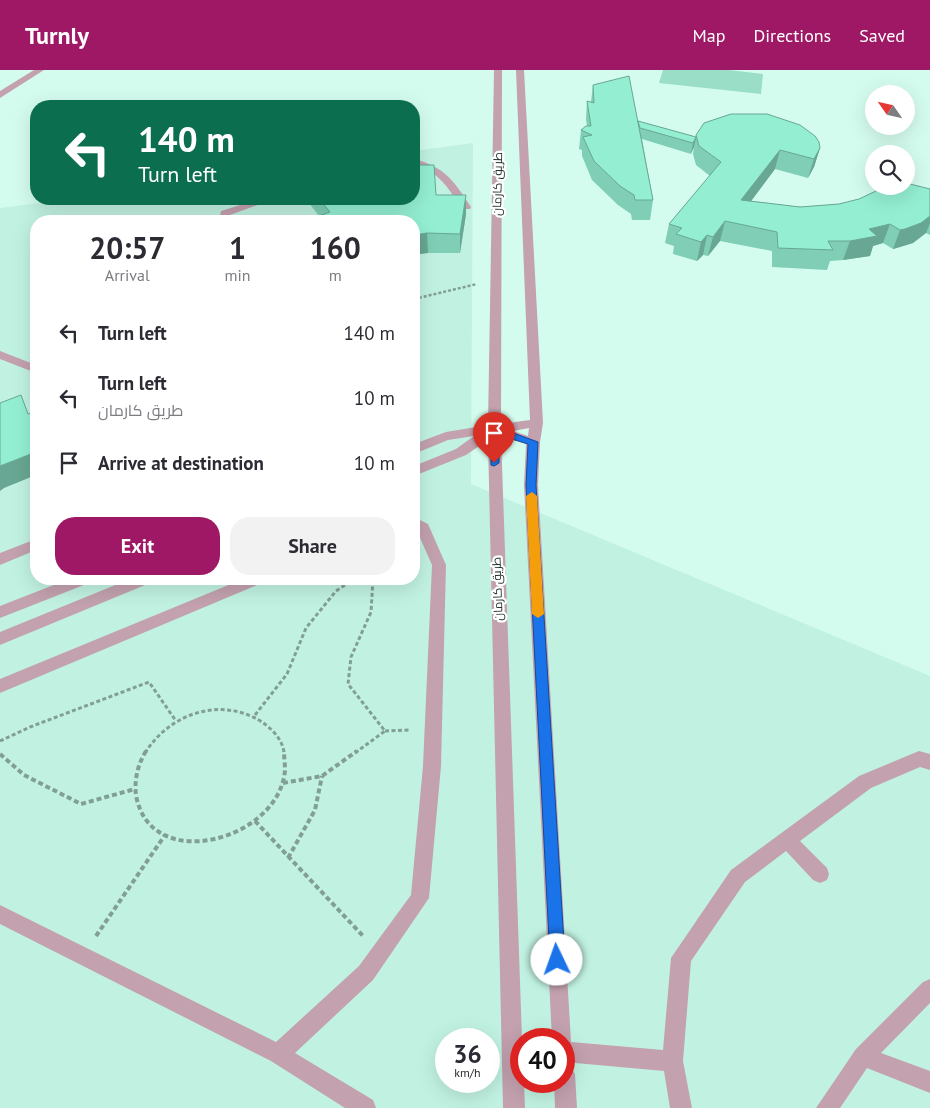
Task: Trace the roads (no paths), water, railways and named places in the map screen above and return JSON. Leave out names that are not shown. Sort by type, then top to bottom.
[{"type":"street","points":[[0,95],[40,70]]},
{"type":"street","name":"طريق كارمان","points":[[498,70],[494,480],[514,1108]]},
{"type":"street","points":[[520,70],[537,423],[533,442],[531,485],[561,1028]]},
{"type":"street","points":[[420,163],[425,164],[446,177],[466,207]]},
{"type":"street","points":[[225,215],[225,213],[250,205]]},
{"type":"street","points":[[0,355],[30,367]]},
{"type":"street","points":[[420,446],[446,436],[537,423]]},
{"type":"street","points":[[494,429],[533,442]]},
{"type":"street","points":[[420,469],[461,452],[494,429]]},
{"type":"street","points":[[278,1054],[366,973],[420,898],[432,766],[440,566],[423,528],[420,526]]},
{"type":"street","points":[[0,560],[30,547]]},
{"type":"street","points":[[0,612],[69,585]]},
{"type":"street","points":[[0,639],[130,585]]},
{"type":"street","points":[[0,686],[243,585]]},
{"type":"street","points":[[681,1108],[673,1061],[681,958],[738,876],[865,782],[919,760],[930,762]]},
{"type":"street","points":[[786,839],[820,874]]},
{"type":"street","points":[[0,914],[278,1054],[365,1108]]},
{"type":"street","points":[[827,1108],[863,1056],[930,989]]},
{"type":"street","points":[[575,1053],[673,1061]]},
{"type":"street","points":[[863,1056],[930,1082]]},
{"type":"street","points":[[565,1093],[566,1108]]}]
